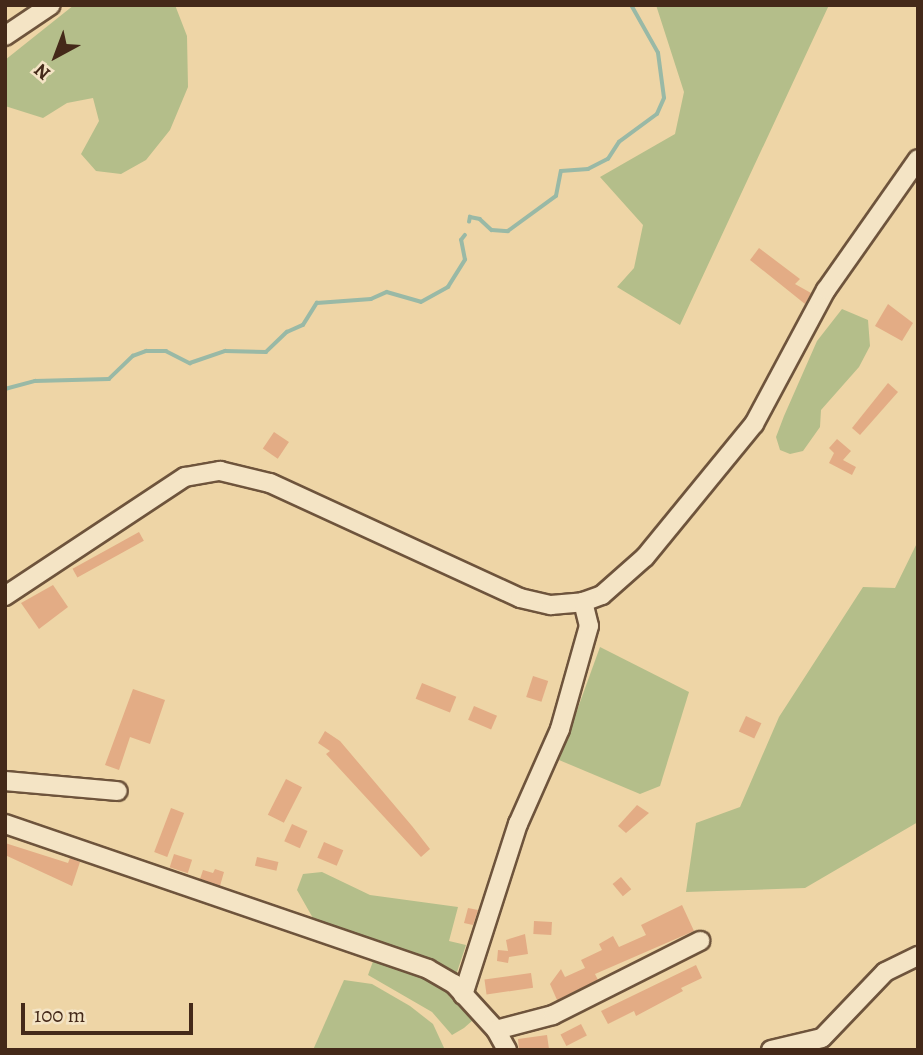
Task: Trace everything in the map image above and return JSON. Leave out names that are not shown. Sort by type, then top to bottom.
[{"type":"street","points":[[5,36],[24,28],[51,5]]},
{"type":"street","points":[[5,596],[185,477],[220,471],[270,484],[520,598],[551,605],[583,602],[629,575],[742,441],[770,400],[838,272],[918,159]]},
{"type":"street","points":[[463,995],[518,824],[560,729],[589,626],[583,602]]},
{"type":"street","points":[[5,781],[118,791]]},
{"type":"street","points":[[5,824],[408,961],[454,984],[496,1030],[507,1050]]},
{"type":"street","points":[[496,1030],[552,1015],[700,941]]},
{"type":"street","points":[[771,1050],[822,1038],[879,977],[918,956]]},
{"type":"green space","points":[[74,5],[175,5],[187,36],[188,87],[170,130],[146,160],[121,174],[96,171],[81,154],[99,121],[93,98],[67,103],[43,118],[5,106],[5,60]]},
{"type":"green space","points":[[656,5],[829,5],[680,325],[617,287],[634,268],[643,225],[600,177],[675,134],[684,92]]},
{"type":"green space","points":[[842,309],[868,320],[870,346],[859,367],[821,410],[820,427],[803,451],[790,454],[780,450],[776,437],[817,341]]},
{"type":"green space","points":[[918,541],[918,822],[805,888],[686,892],[696,823],[740,807],[779,717],[863,587],[895,588]]},
{"type":"green space","points":[[600,647],[689,692],[660,786],[640,794],[559,760]]},
{"type":"green space","points":[[322,872],[370,895],[458,907],[449,941],[466,945],[449,996],[473,1020],[452,1035],[432,1012],[368,975],[379,945],[318,927],[297,890],[303,874]]},
{"type":"green space","points":[[344,980],[372,984],[410,1006],[433,1024],[445,1050],[313,1050]]},
{"type":"building","points":[[759,248],[800,279],[795,284],[811,293],[805,304],[750,260]]},
{"type":"building","points":[[888,304],[913,323],[902,341],[875,326]]},
{"type":"building","points":[[888,383],[898,392],[860,435],[852,428]]},
{"type":"building","points":[[274,432],[289,442],[278,459],[263,449]]},
{"type":"building","points":[[837,439],[851,451],[843,460],[856,467],[852,475],[829,463],[834,453],[829,448]]},
{"type":"building","points":[[139,532],[144,541],[77,578],[73,569]]},
{"type":"building","points":[[53,585],[68,607],[39,629],[21,603]]},
{"type":"building","points":[[533,676],[548,681],[541,702],[526,697]]},
{"type":"building","points":[[422,683],[456,697],[450,713],[416,699]]},
{"type":"building","points":[[133,689],[165,700],[150,744],[130,737],[119,770],[105,765]]},
{"type":"building","points":[[474,706],[497,716],[491,730],[468,720]]},
{"type":"building","points":[[746,716],[761,723],[754,739],[739,731]]},
{"type":"building","points":[[325,731],[340,741],[430,849],[421,857],[326,754],[330,751],[318,743]]},
{"type":"building","points":[[286,779],[302,787],[284,823],[268,815]]},
{"type":"building","points":[[637,805],[649,813],[626,833],[618,826]]},
{"type":"building","points":[[171,808],[184,813],[167,857],[154,852]]},
{"type":"building","points":[[292,824],[308,831],[300,848],[284,841]]},
{"type":"building","points":[[324,842],[343,850],[337,866],[317,858]]},
{"type":"building","points":[[5,843],[68,863],[70,858],[80,862],[72,886],[5,855]]},
{"type":"building","points":[[174,854],[192,860],[188,873],[170,867]]},
{"type":"building","points":[[257,857],[278,862],[276,871],[255,866]]},
{"type":"building","points":[[215,869],[224,872],[220,886],[200,879],[203,870],[213,873]]},
{"type":"building","points":[[621,877],[631,889],[623,896],[613,884]]},
{"type":"building","points":[[682,905],[694,931],[595,974],[598,980],[557,1000],[550,984],[561,969],[565,977],[585,968],[581,960],[602,950],[599,944],[613,936],[619,947],[646,935],[641,925]]},
{"type":"building","points":[[468,908],[478,910],[473,925],[464,923]]},
{"type":"building","points":[[534,921],[552,922],[551,935],[533,934]]},
{"type":"building","points":[[525,934],[528,954],[509,957],[508,963],[497,961],[498,950],[508,951],[506,940]]},
{"type":"building","points":[[696,965],[702,978],[681,988],[683,991],[636,1016],[634,1011],[608,1024],[601,1011]]},
{"type":"building","points":[[531,973],[533,988],[487,994],[484,980]]},
{"type":"building","points":[[581,1024],[587,1036],[566,1046],[561,1034]]},
{"type":"building","points":[[547,1035],[549,1049],[519,1050],[518,1039]]},
{"type":"waterway","points":[[469,222],[470,217],[480,219],[492,230],[508,231],[556,196],[561,171],[588,169],[608,159],[619,142],[657,114],[664,98],[658,53],[631,5]]},
{"type":"waterway","points":[[5,389],[35,381],[109,379],[133,356],[146,351],[166,351],[190,363],[225,351],[266,352],[287,332],[303,325],[317,303],[371,299],[387,292],[421,302],[448,287],[465,260],[461,240],[465,235]]}]
